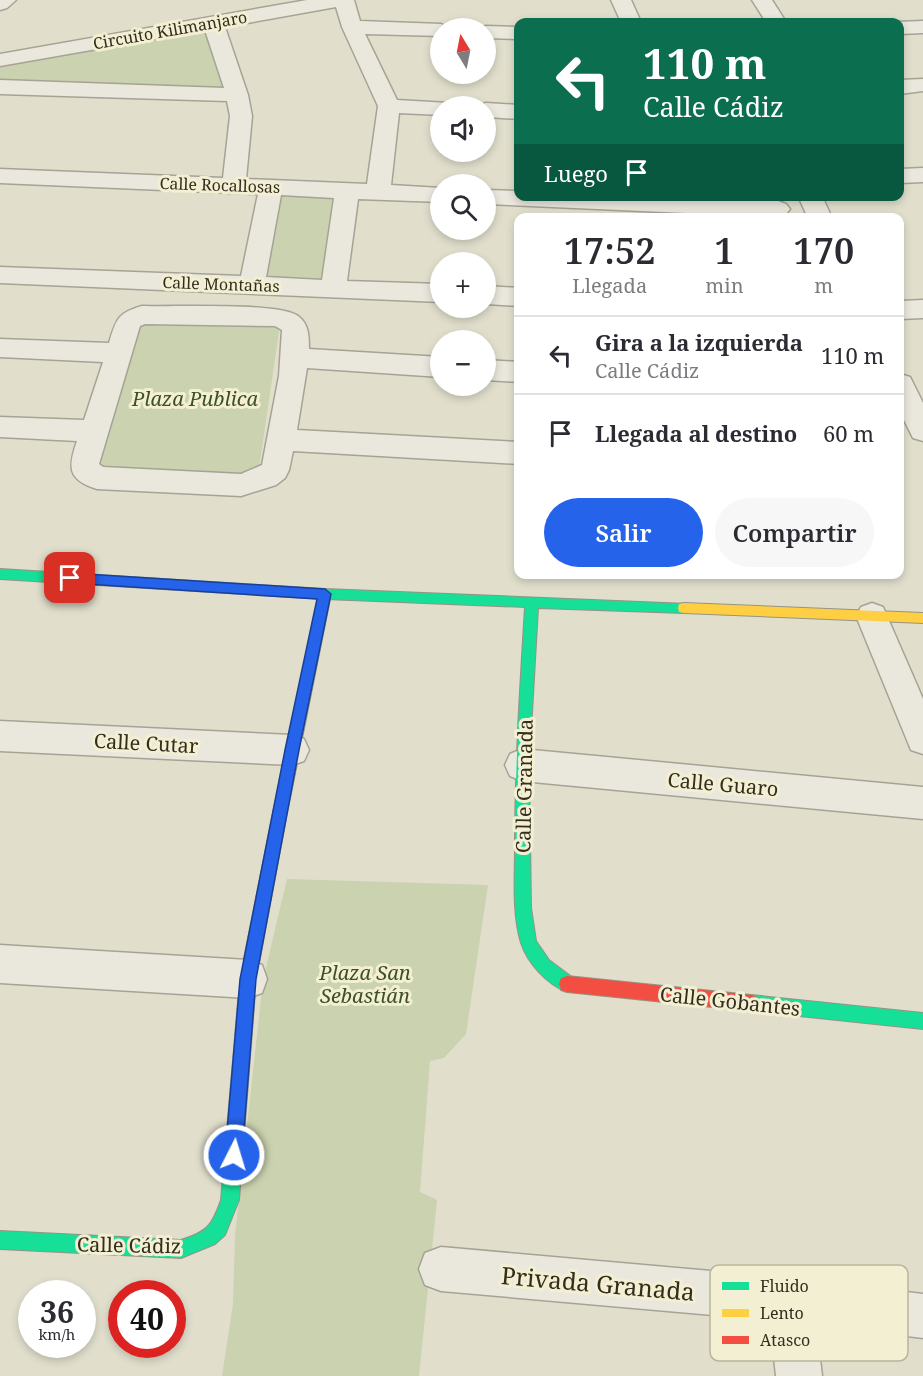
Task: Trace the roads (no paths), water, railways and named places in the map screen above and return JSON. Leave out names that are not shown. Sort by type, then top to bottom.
[{"type":"street","points":[[0,4],[6,0]]},
{"type":"street","points":[[342,0],[352,27],[389,106],[378,192]]},
{"type":"street","name":"Circuito Kilimanjaro","points":[[0,60],[342,0]]},
{"type":"street","points":[[621,0],[629,18]]},
{"type":"street","points":[[762,0],[773,18]]},
{"type":"street","points":[[213,22],[237,95],[241,116],[234,186]]},
{"type":"street","points":[[352,27],[430,30]]},
{"type":"street","points":[[904,28],[923,27]]},
{"type":"street","points":[[496,32],[514,33]]},
{"type":"street","points":[[904,87],[923,85]]},
{"type":"street","points":[[0,87],[237,95]]},
{"type":"street","points":[[389,106],[430,108]]},
{"type":"street","points":[[496,111],[514,112]]},
{"type":"street","points":[[904,176],[923,174]]},
{"type":"street","name":"Calle Rocallosas","points":[[0,176],[430,194]]},
{"type":"street","points":[[252,285],[271,188]]},
{"type":"street","points":[[333,288],[347,191]]},
{"type":"street","points":[[496,197],[514,198]]},
{"type":"street","points":[[706,201],[778,209]]},
{"type":"street","name":"Calle Montañas","points":[[0,276],[430,292]]},
{"type":"street","points":[[496,296],[514,297]]},
{"type":"street","points":[[904,310],[923,309]]},
{"type":"street","points":[[142,315],[276,317],[287,320],[295,330],[294,358],[275,470],[266,477],[241,485],[97,478],[85,469],[84,463],[93,431],[128,324],[132,319],[142,315]]},
{"type":"street","points":[[0,348],[118,353]]},
{"type":"street","points":[[294,358],[430,366]]},
{"type":"street","points":[[496,371],[514,372]]},
{"type":"street","points":[[904,392],[923,431]]},
{"type":"street","points":[[0,428],[93,431]]},
{"type":"street","points":[[281,440],[514,453]]},
{"type":"street","points":[[0,574],[325,594],[923,618]]},
{"type":"street","name":"Calle Cádiz","points":[[0,1240],[181,1249],[209,1240],[222,1224],[230,1200],[248,979],[325,594]]},
{"type":"street","name":"Calle Granada","points":[[532,603],[522,765],[523,908],[529,943],[543,966]]},
{"type":"street","points":[[873,616],[923,739]]},
{"type":"street","name":"Calle Cutar","points":[[0,736],[292,750]]},
{"type":"street","name":"Calle Guaro","points":[[522,765],[923,803]]},
{"type":"street","points":[[0,964],[248,979]]},
{"type":"street","name":"Calle Gobantes","points":[[543,966],[565,984],[923,1021]]},
{"type":"street","name":"Privada Granada","points":[[441,1269],[710,1293]]},
{"type":"street","points":[[908,1314],[923,1316]]},
{"type":"street","points":[[797,1361],[799,1376]]},
{"type":"park label","name":"Plaza Publica","points":[[195,398]]},
{"type":"park label","name":"Plaza San Sebastián","points":[[365,984]]}]
